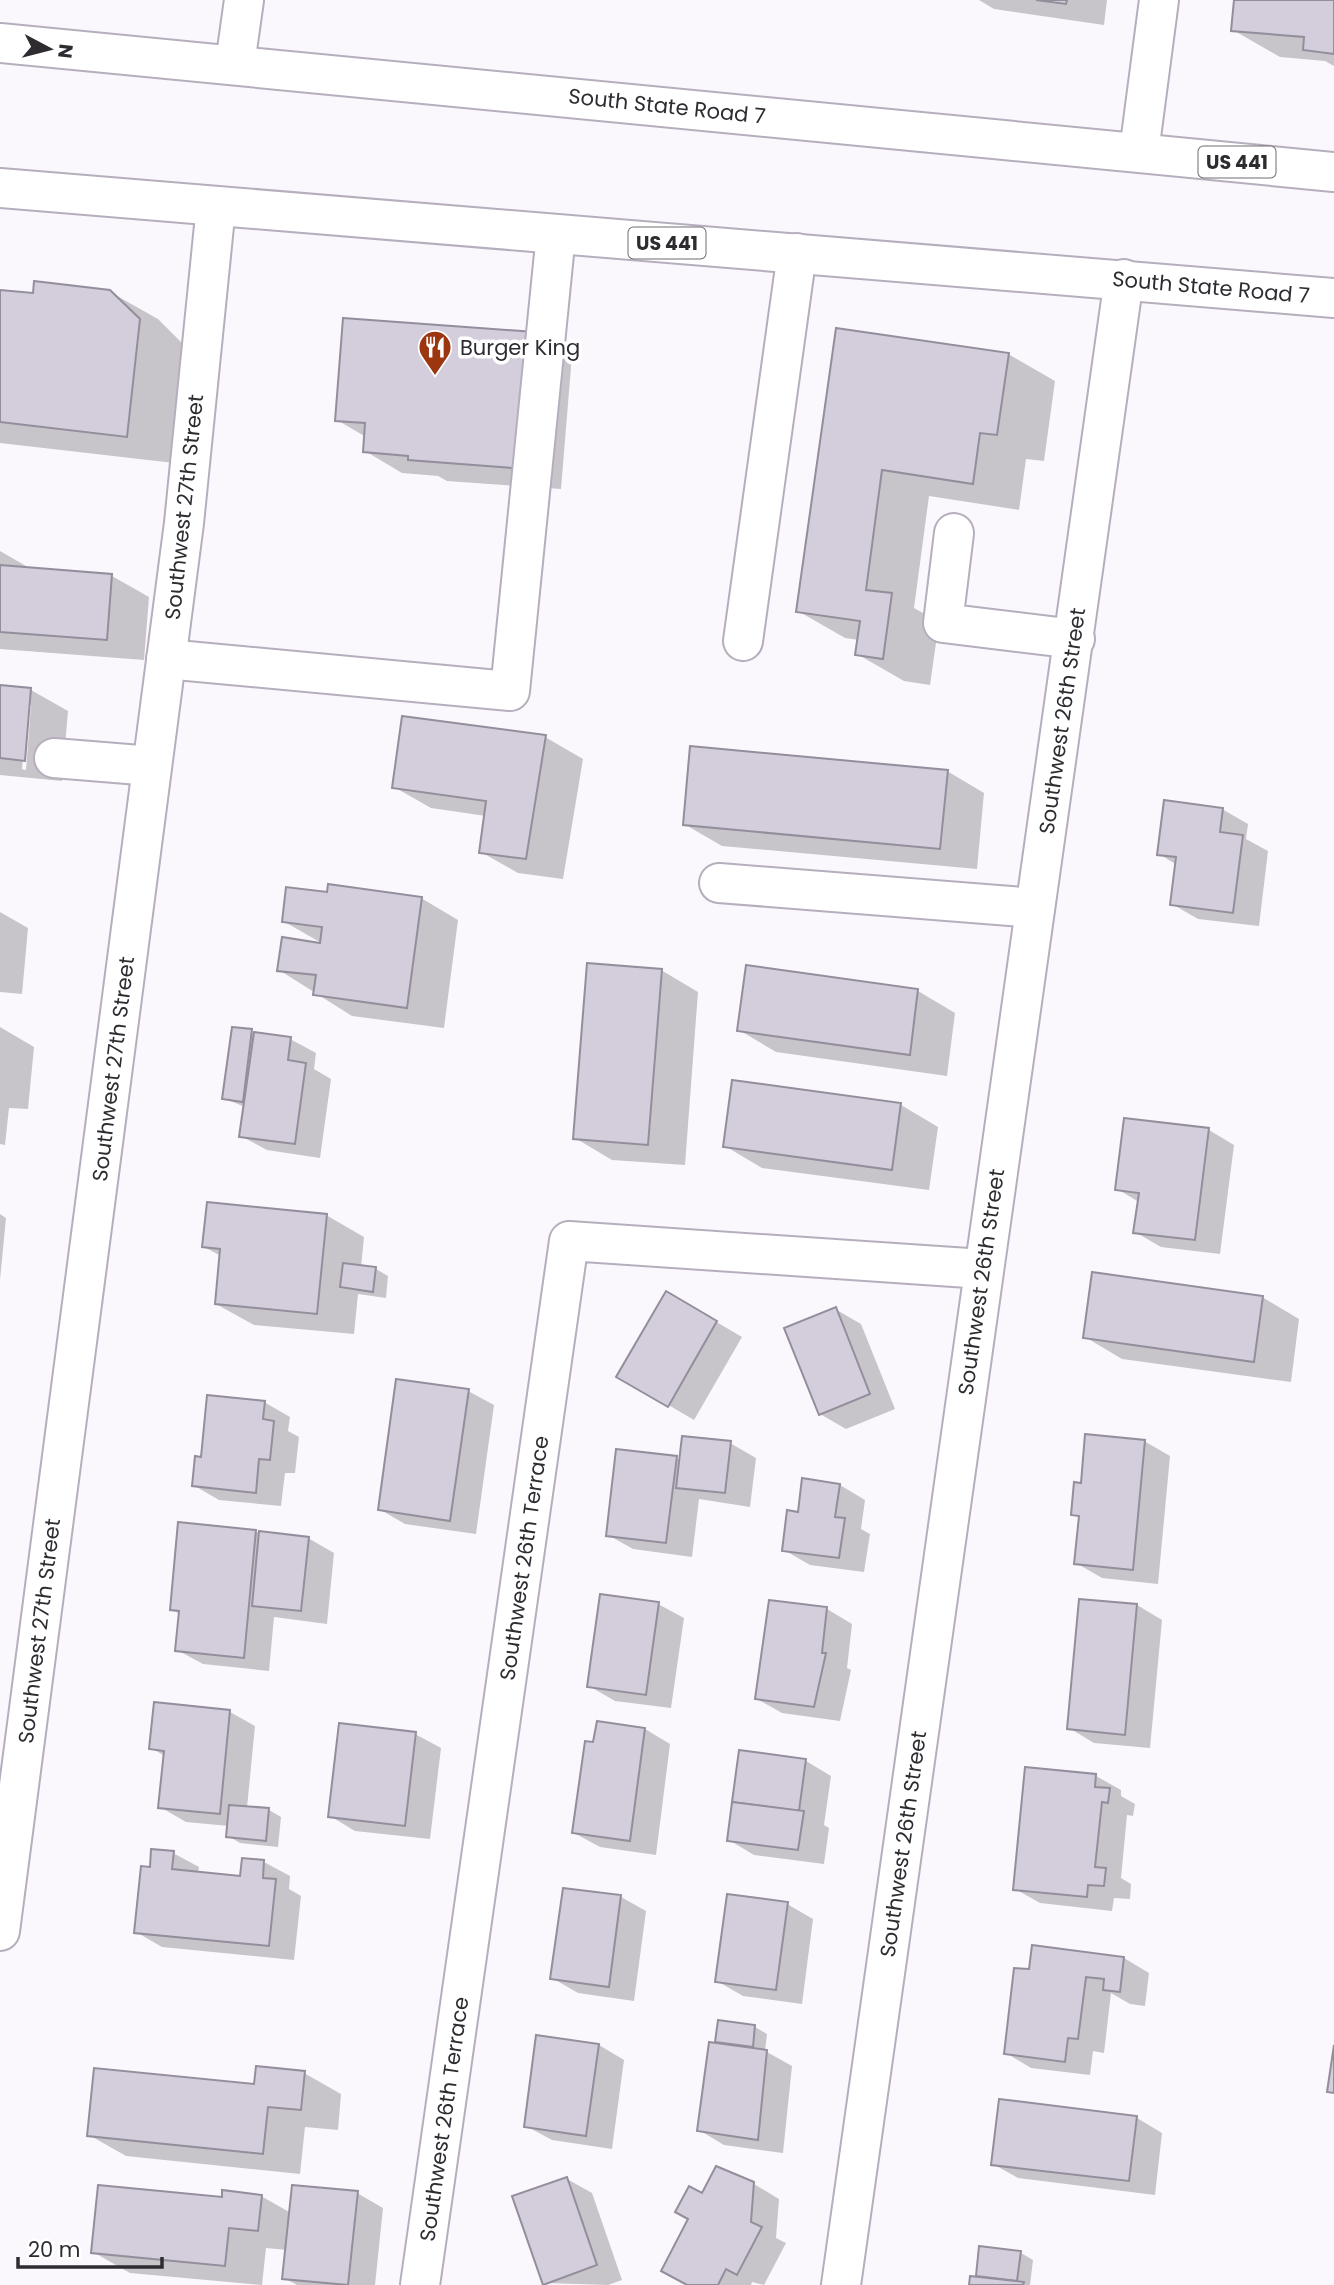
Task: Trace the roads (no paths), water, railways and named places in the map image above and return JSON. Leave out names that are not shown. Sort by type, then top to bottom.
[{"type":"street","points":[[235,64],[244,0]]},
{"type":"street","points":[[1139,152],[1159,0]]},
{"type":"street","name":"South State Road 7","points":[[0,43],[1334,172]]},
{"type":"street","name":"South State Road 7","points":[[0,188],[1334,298]]},
{"type":"street","name":"Southwest 27th Street","points":[[0,1931],[166,659],[216,206]]},
{"type":"street","points":[[166,659],[510,691],[556,234]]},
{"type":"street","points":[[743,641],[797,253]]},
{"type":"street","name":"Southwest 26th Street","points":[[841,2285],[1124,279]]},
{"type":"street","points":[[954,533],[943,624],[1075,639]]},
{"type":"street","points":[[54,758],[152,766]]},
{"type":"street","points":[[719,883],[1035,908]]},
{"type":"street","name":"Southwest 26th Terrace","points":[[420,2285],[569,1241],[983,1269]]},
{"type":"place","name":"Burger King","points":[[435,377]]}]
